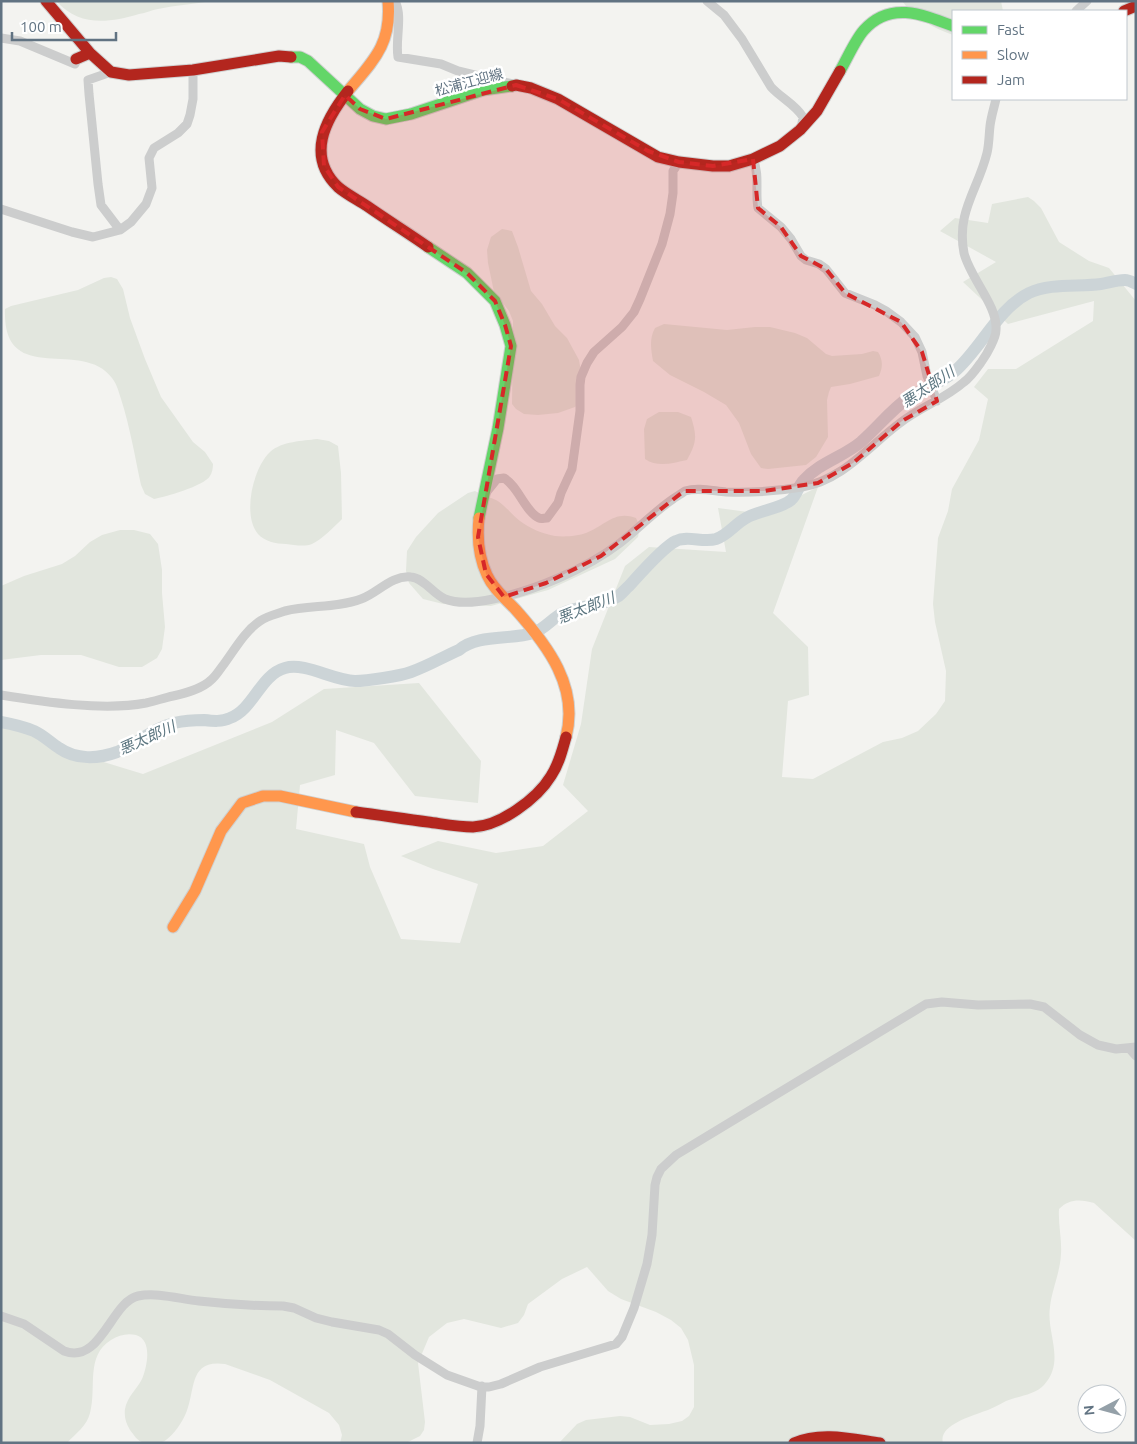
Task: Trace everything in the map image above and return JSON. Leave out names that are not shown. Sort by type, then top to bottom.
[{"type":"street","points":[[46,1],[90,53],[111,72],[88,80],[88,87],[101,205],[120,230]]},
{"type":"street","points":[[173,927],[195,891],[221,831],[242,804],[263,796],[280,796],[348,811],[454,826],[475,827],[493,822],[510,814],[538,793],[552,777],[560,759],[568,728],[567,693],[559,669],[531,627],[494,588],[486,574],[480,553],[478,537],[479,520],[498,428],[511,346],[495,301],[467,273],[338,187],[324,166],[321,151],[322,132],[332,114],[380,50],[388,27],[388,1]]},
{"type":"street","points":[[395,1],[397,4],[398,22],[396,47],[398,57],[441,64],[458,71],[516,85]]},
{"type":"street","points":[[707,1],[724,15],[742,39],[777,94],[798,109],[803,117],[800,130]]},
{"type":"street","points":[[1077,10],[1087,1]]},
{"type":"street","name":"松浦江迎線","points":[[111,72],[129,75],[193,70],[280,56],[300,57],[308,61],[360,109],[373,116],[386,118],[411,114],[483,90],[516,85],[531,88],[558,99],[658,157],[679,162],[729,166],[753,159],[780,146],[800,130],[817,111],[864,31],[872,21],[898,10],[912,12],[952,26]]},
{"type":"street","points":[[1,38],[20,41],[75,64],[76,59],[90,53]]},
{"type":"street","points":[[1,209],[93,237],[120,230],[131,222],[146,204],[152,188],[149,158],[154,148],[178,133],[187,124],[193,99],[193,70]]},
{"type":"street","points":[[1,695],[37,701],[121,706],[145,703],[182,694],[200,688],[210,681],[248,632],[269,616],[290,610],[352,602],[365,598],[391,581],[406,577],[415,577],[444,599],[460,602],[504,597],[546,583],[601,556],[684,491],[764,491],[805,487],[836,475],[902,421],[937,401],[966,381],[985,358],[997,331],[991,308],[967,262],[962,230],[964,216],[988,151],[990,126],[996,100]]},
{"type":"street","points":[[753,159],[758,208],[781,227],[806,260],[819,264],[826,269],[845,293],[880,308],[901,322],[915,337],[922,352],[927,376],[937,401]]},
{"type":"street","points":[[485,494],[497,479],[504,478],[511,482],[530,512],[538,518],[547,518],[558,503],[560,493],[572,469],[575,454],[582,377],[587,363],[594,352],[622,327],[634,312],[640,299],[662,244],[670,214],[673,193],[673,171],[679,162]]},
{"type":"street","points":[[1,1316],[24,1324],[70,1354],[80,1354],[106,1331],[126,1304],[136,1296],[164,1295],[198,1301],[283,1306],[294,1308],[324,1320],[380,1330],[447,1375],[489,1387],[501,1384],[540,1366],[616,1344],[622,1337],[634,1308],[647,1264],[653,1228],[655,1185],[661,1169],[676,1155],[926,1004],[942,1002],[978,1005],[1030,1004],[1044,1007],[1080,1035],[1098,1045],[1116,1049],[1132,1048],[1136,1056]]},
{"type":"street","points":[[477,1443],[480,1426],[482,1386]]},
{"type":"street","points":[[794,1443],[808,1437],[842,1437],[880,1443]]},
{"type":"highlighted area","points":[[516,85],[558,99],[648,151],[679,162],[713,166],[753,159],[758,208],[781,227],[801,256],[826,269],[845,293],[901,322],[922,352],[937,401],[902,421],[853,463],[818,483],[764,491],[684,491],[601,556],[546,583],[504,597],[486,574],[478,537],[511,346],[505,325],[495,301],[467,273],[338,187],[324,166],[322,132],[345,95],[360,109],[386,119]]},
{"type":"shaded area","points":[[56,1],[212,1],[156,9],[105,21],[95,21],[75,15]]},
{"type":"shaded area","points":[[902,1],[1001,1],[1003,10],[952,10],[952,35],[925,22]]},
{"type":"shaded area","points":[[1028,197],[1041,208],[1059,242],[1089,261],[1109,268],[1136,301],[1136,1241],[1094,1203],[1075,1201],[1067,1203],[1059,1209],[1061,1254],[1049,1317],[1055,1357],[1054,1366],[1044,1385],[1031,1393],[1006,1401],[956,1423],[945,1432],[943,1443],[559,1443],[577,1424],[586,1420],[620,1416],[630,1417],[650,1425],[669,1424],[682,1421],[689,1416],[694,1407],[694,1365],[688,1340],[681,1328],[656,1312],[621,1299],[608,1291],[587,1267],[562,1279],[528,1304],[524,1315],[518,1323],[501,1328],[464,1319],[447,1323],[429,1337],[418,1363],[425,1422],[424,1430],[420,1436],[406,1443],[340,1443],[342,1435],[339,1425],[329,1413],[270,1380],[225,1364],[213,1364],[205,1366],[199,1371],[195,1378],[186,1413],[172,1435],[161,1442],[144,1443],[136,1438],[130,1430],[125,1412],[128,1401],[144,1374],[147,1348],[141,1338],[129,1334],[111,1340],[98,1355],[93,1373],[92,1403],[89,1418],[84,1426],[67,1443],[1,1443],[1,725],[26,725],[53,738],[61,749],[143,774],[272,722],[324,689],[419,683],[481,761],[478,803],[415,796],[374,743],[336,730],[335,775],[300,785],[296,829],[364,844],[370,867],[401,939],[460,943],[478,884],[401,856],[438,841],[496,853],[543,846],[588,811],[563,785],[581,724],[592,649],[625,566],[649,547],[726,552],[718,508],[763,514],[818,487],[773,613],[808,647],[809,695],[788,701],[782,777],[813,779],[883,742],[902,738],[918,731],[936,714],[945,701],[946,671],[933,604],[938,538],[948,511],[952,489],[979,440],[988,399],[974,387],[988,369],[1016,369],[1093,321],[1094,301],[1008,324],[963,282],[996,262],[940,231],[955,218],[988,223],[992,204]]},
{"type":"shaded area","points":[[502,229],[512,231],[531,291],[542,304],[555,326],[567,338],[579,360],[582,378],[578,404],[575,407],[558,413],[538,415],[524,414],[512,404],[513,321],[509,311],[494,292],[487,250],[491,237]]},
{"type":"shaded area","points":[[111,277],[117,279],[123,289],[130,318],[161,397],[193,442],[205,452],[213,464],[210,476],[200,484],[154,499],[145,494],[141,485],[124,410],[118,388],[112,378],[99,367],[82,361],[30,355],[16,348],[8,333],[5,309],[78,290],[104,278]]},
{"type":"shaded area","points":[[664,324],[727,330],[770,327],[807,338],[826,354],[832,356],[878,352],[882,361],[881,370],[879,376],[831,387],[827,400],[828,437],[816,457],[806,465],[761,468],[751,454],[739,423],[726,405],[670,375],[653,361],[652,336],[655,328]]},
{"type":"shaded area","points":[[659,412],[678,412],[691,417],[695,439],[687,460],[660,464],[645,459],[644,429],[647,419]]},
{"type":"shaded area","points":[[317,439],[329,441],[338,446],[341,473],[342,519],[324,536],[309,545],[299,546],[270,542],[258,534],[253,526],[251,515],[252,492],[259,469],[264,459],[275,448],[293,442]]},
{"type":"shaded area","points":[[475,491],[496,500],[524,524],[546,534],[555,536],[579,535],[593,530],[616,517],[628,516],[636,518],[640,527],[638,537],[615,559],[548,590],[491,606],[443,604],[423,599],[409,583],[406,571],[407,551],[416,537],[438,513],[468,493]]},
{"type":"shaded area","points":[[120,530],[134,530],[150,534],[158,544],[162,570],[165,627],[162,649],[157,658],[142,667],[119,667],[81,655],[41,655],[1,660],[1,586],[24,576],[62,564],[75,556],[90,542],[102,535]]},
{"type":"waterway","name":"悪太郎川","points":[[1,722],[34,731],[73,755],[87,757],[102,756],[124,749],[166,725],[197,720],[221,721],[230,718],[238,714],[245,707],[269,678],[285,668],[310,669],[355,681],[375,679],[411,672],[466,645],[485,639],[533,633],[563,613],[604,603],[617,597],[658,555],[676,541],[681,539],[716,539],[746,518],[787,503],[793,498],[802,482],[810,474],[861,442],[908,398],[943,380],[954,372],[964,363],[998,319],[1018,300],[1029,293],[1046,288],[1092,285],[1122,280],[1128,280],[1136,284]]},
{"type":"traffic: fast","points":[[840,71],[854,44],[864,30],[874,21],[885,15],[895,13],[918,14],[952,26]]},
{"type":"traffic: fast","points":[[291,57],[300,57],[308,61],[360,109],[373,116],[386,119],[411,114],[483,90],[512,86]]},
{"type":"traffic: fast","points":[[428,247],[467,273],[495,301],[511,346],[498,428],[479,518]]},
{"type":"traffic: slow","points":[[348,91],[373,61],[384,40],[387,29],[388,1]]},
{"type":"traffic: slow","points":[[479,518],[480,555],[490,580],[539,638],[558,668],[568,701],[569,719],[566,737]]},
{"type":"traffic: slow","points":[[173,927],[195,891],[221,831],[242,803],[263,796],[280,796],[356,812]]},
{"type":"traffic: jam","points":[[46,1],[90,53],[111,72],[129,75],[193,70],[279,56],[291,57]]},
{"type":"traffic: jam","points":[[1126,10],[1136,6]]},
{"type":"traffic: jam","points":[[76,59],[90,53]]},
{"type":"traffic: jam","points":[[512,86],[531,88],[558,99],[658,157],[679,162],[729,166],[753,159],[780,146],[800,130],[817,111],[840,71]]},
{"type":"traffic: jam","points":[[348,91],[332,114],[322,138],[321,151],[328,175],[338,187],[428,247]]},
{"type":"traffic: jam","points":[[356,812],[473,827],[495,822],[517,810],[545,785],[556,767],[566,737]]},
{"type":"traffic: jam","points":[[794,1443],[815,1437],[848,1438],[880,1443]]}]
